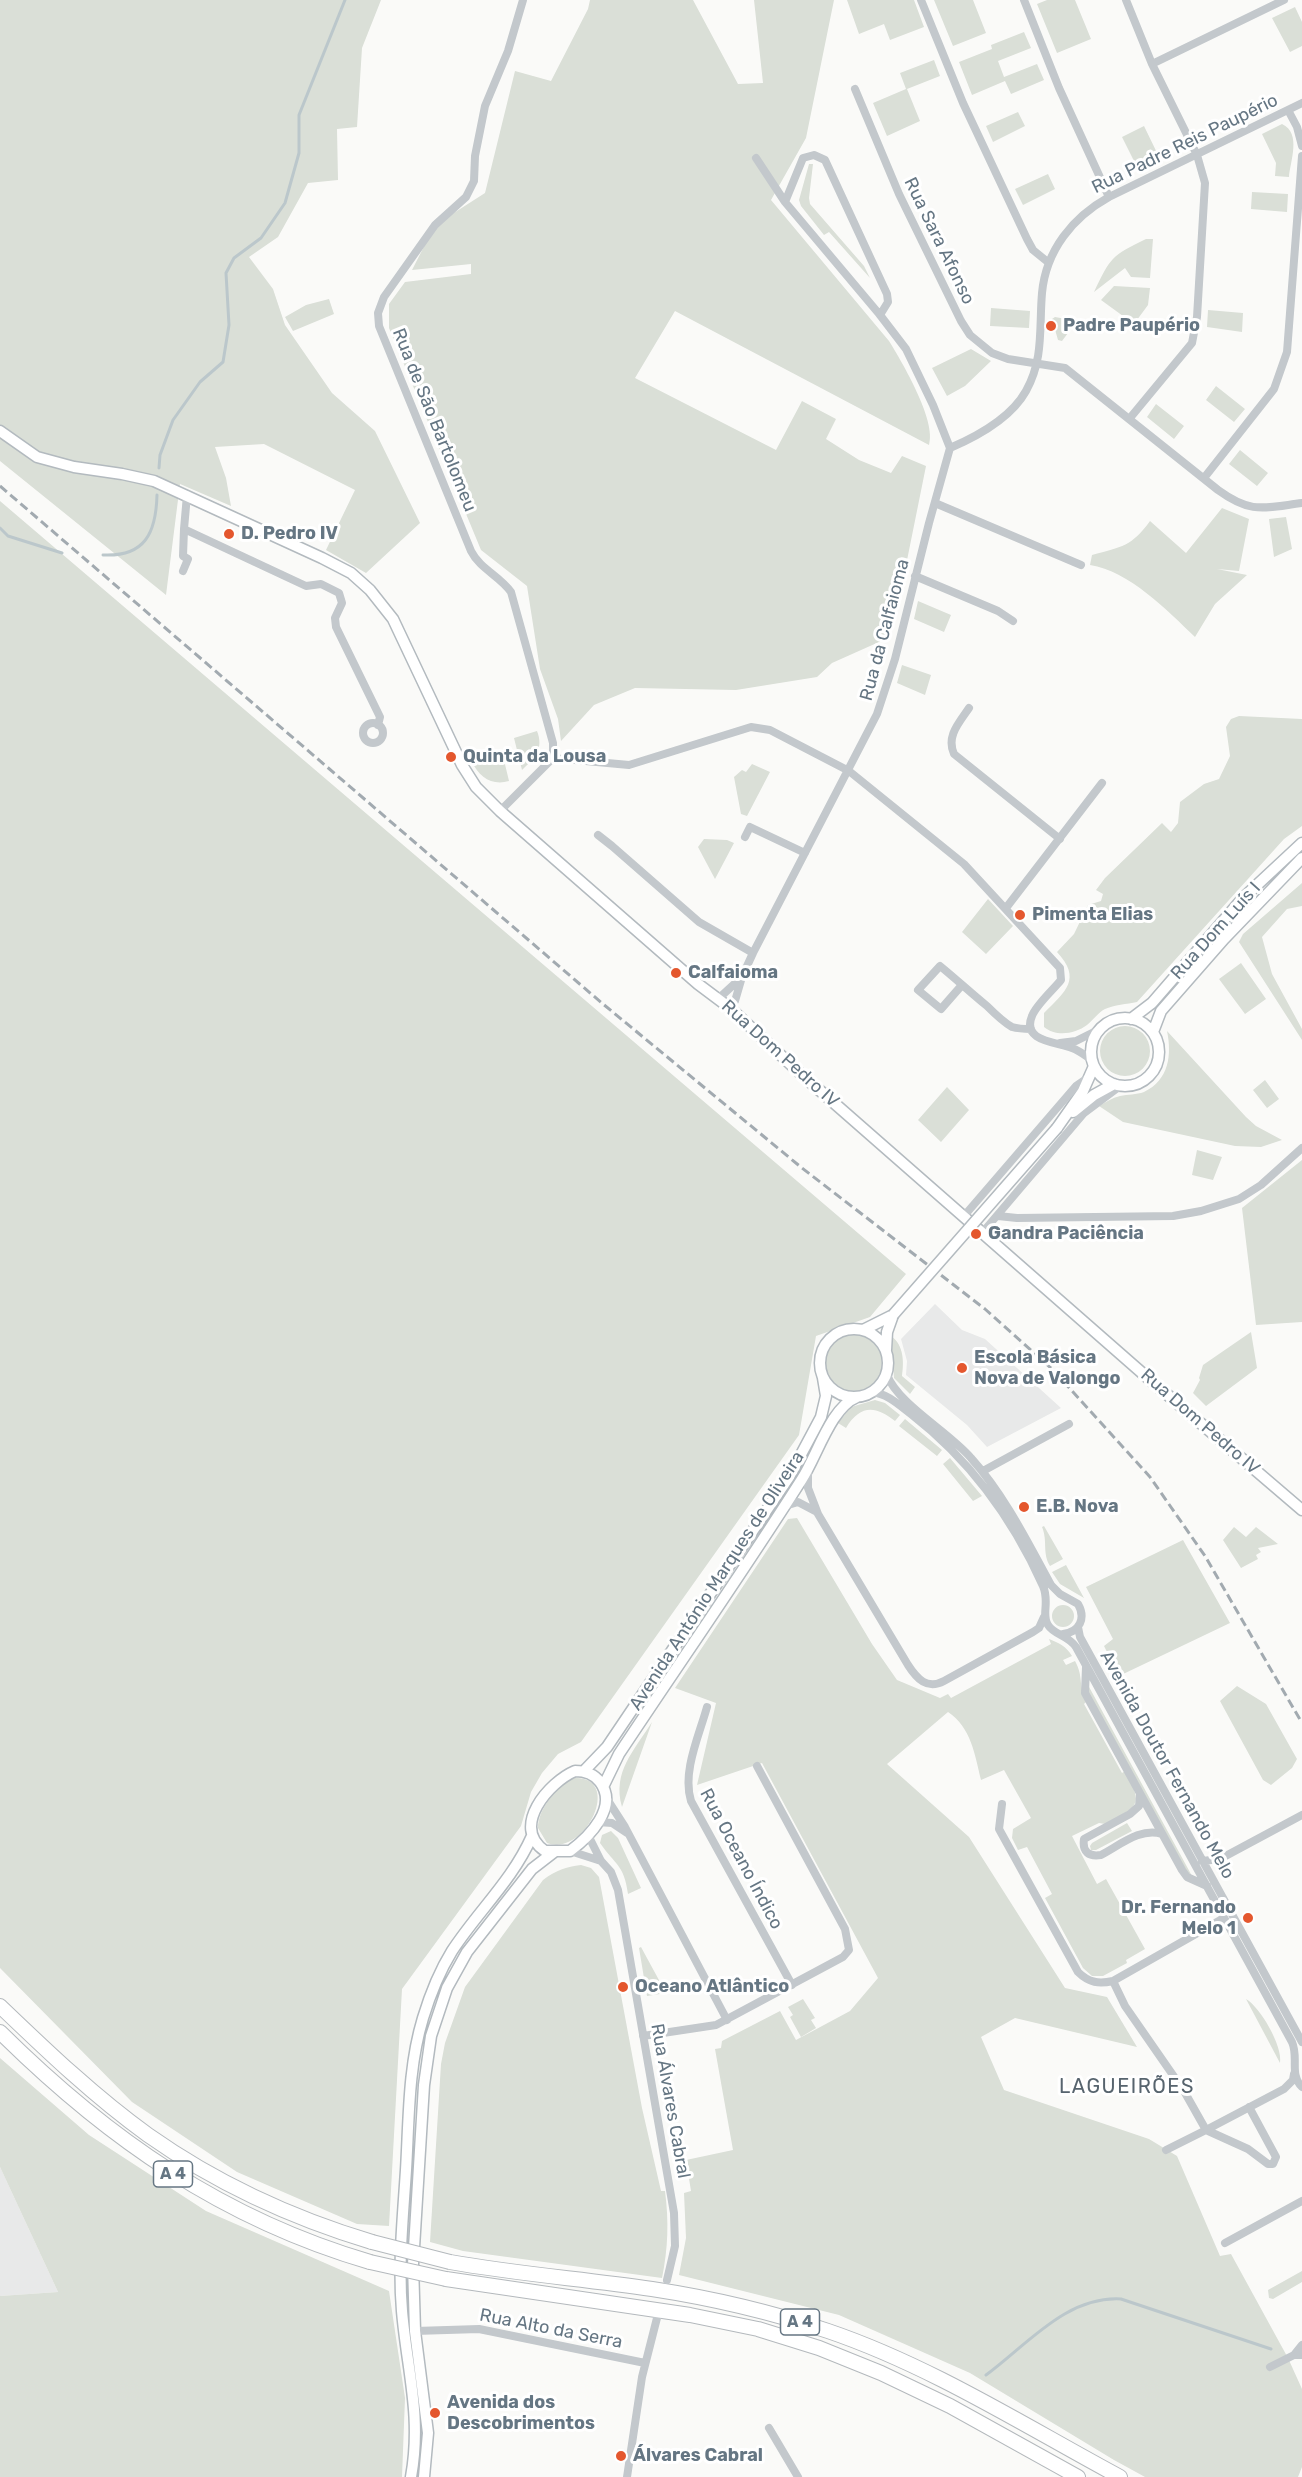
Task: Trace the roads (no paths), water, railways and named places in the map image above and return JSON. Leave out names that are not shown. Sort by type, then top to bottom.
[{"type":"highway","name":"A 4","points":[[0,2006],[106,2102],[148,2135],[264,2203],[319,2226],[450,2262],[708,2298],[830,2331],[942,2380],[1120,2477]]},
{"type":"highway","name":"A 4","points":[[0,2032],[73,2101],[125,2141],[179,2178],[278,2230],[326,2249],[370,2262],[446,2279],[668,2312],[778,2335],[819,2348],[881,2373],[950,2406],[1078,2477]]},
{"type":"main road","name":"Rua Dom Pedro IV","points":[[2,433],[22,448],[47,460],[143,479],[187,495],[351,573],[370,590],[393,619],[462,765],[476,787],[500,811],[730,1008],[801,1074],[1302,1510]]},
{"type":"main road","name":"Rua Dom Luís I","points":[[1100,1029],[1111,1021],[1131,1019],[1152,1002],[1243,898],[1302,843]]},
{"type":"main road","name":"Rua Dom Luís I","points":[[1153,1032],[1161,1011],[1224,939],[1302,858]]},
{"type":"main road","points":[[794,1499],[837,1413],[848,1400],[872,1392],[881,1385],[887,1375],[889,1365],[886,1350],[887,1332],[893,1315],[1066,1118],[1094,1095],[1117,1085],[1139,1083],[1154,1070],[1159,1051],[1153,1032],[1143,1023],[1131,1019]]},
{"type":"main road","points":[[1066,1118],[1092,1068],[1092,1047],[1100,1029]]},
{"type":"main road","points":[[1092,1068],[1102,1077],[1117,1085]]},
{"type":"main road","points":[[856,1397],[839,1394],[830,1388],[823,1378],[820,1356],[832,1336],[843,1331],[862,1330],[893,1315]]},
{"type":"main road","points":[[862,1330],[875,1335],[886,1350]]},
{"type":"main road","name":"Avenida António Marques de Oliveira","points":[[410,2331],[401,2263],[411,2082],[419,2031],[435,1984],[453,1950],[521,1861],[532,1836],[531,1820],[543,1797],[564,1776],[575,1771],[584,1771],[607,1747],[785,1483],[821,1417],[826,1396],[823,1378]]},
{"type":"main road","name":"Avenida António Marques de Oliveira","points":[[603,1787],[619,1754],[783,1508],[794,1499]]},
{"type":"main road","points":[[532,1836],[540,1847],[554,1852],[570,1851],[588,1835],[605,1809],[607,1799],[598,1780],[584,1771]]},
{"type":"main road","points":[[411,2477],[417,2432],[410,2331],[413,2264],[422,2108],[428,2056],[437,2014],[447,1988],[467,1952],[532,1869],[554,1852]]},
{"type":"main road","points":[[410,2331],[428,2433],[424,2477]]},
{"type":"street","name":"Rua de São Bartolomeu","points":[[523,0],[508,51],[485,106],[475,156],[474,181],[466,197],[435,225],[384,297],[378,320],[471,551],[476,560],[505,584],[511,592],[553,742],[553,758]]},
{"type":"street","points":[[921,0],[963,103],[1027,239],[1034,250],[1049,263]]},
{"type":"street","points":[[1024,0],[1059,88],[1110,197]]},
{"type":"street","points":[[1126,0],[1152,64],[1197,155],[1205,183],[1197,316],[1192,343],[1130,418]]},
{"type":"street","points":[[1152,64],[1284,0]]},
{"type":"street","name":"Rua Sara Afonso","points":[[855,89],[899,194],[970,335],[992,353],[1065,368],[1232,500],[1244,506],[1260,509],[1302,503]]},
{"type":"street","name":"Rua Padre Reis Paupério","points":[[950,448],[990,426],[1009,412],[1026,391],[1037,364],[1042,336],[1042,293],[1049,263],[1068,228],[1093,206],[1302,103]]},
{"type":"street","points":[[1288,110],[1297,127],[1302,146]]},
{"type":"street","points":[[785,202],[803,159],[814,155],[825,160],[887,294],[888,302],[880,315]]},
{"type":"street","points":[[1204,478],[1275,389],[1287,352],[1302,156]]},
{"type":"street","points":[[756,158],[785,202],[906,349],[933,405],[950,448]]},
{"type":"street","name":"Rua da Calfaioma","points":[[730,1008],[735,1001],[742,977],[753,953],[849,771],[884,696],[950,448]]},
{"type":"street","points":[[183,571],[188,559],[183,556],[187,495]]},
{"type":"street","points":[[935,503],[1081,565]]},
{"type":"street","points":[[184,529],[306,586],[321,584],[339,593],[342,603],[335,618],[336,627],[380,717],[378,725]]},
{"type":"street","points":[[915,576],[999,611],[1013,621]]},
{"type":"street","points":[[969,708],[953,732],[950,745],[954,754],[1060,839]]},
{"type":"street","points":[[500,811],[553,758],[629,765],[751,727],[770,730],[849,771],[964,864],[1060,968],[1061,980],[1032,1017],[1031,1029],[1034,1035],[1044,1041],[1076,1049],[1092,1068],[964,1216]]},
{"type":"street","points":[[1005,908],[1102,783]]},
{"type":"street","points":[[745,837],[750,827],[805,853]]},
{"type":"street","points":[[598,836],[699,922],[753,953]]},
{"type":"street","points":[[962,985],[941,1009],[918,990],[940,966],[1009,1025],[1019,1029],[1031,1029]]},
{"type":"street","name":"Rua da Calfaioma","points":[[718,999],[742,977]]},
{"type":"street","points":[[1059,1043],[1076,1041],[1100,1029]]},
{"type":"street","points":[[984,1232],[1084,1113],[1117,1085]]},
{"type":"street","points":[[998,1216],[1017,1218],[1173,1216],[1201,1211],[1239,1199],[1261,1185],[1302,1148]]},
{"type":"street","name":"Avenida Doutor Fernando Melo","points":[[887,1375],[896,1390],[953,1439],[983,1471],[1005,1501],[1051,1585],[1060,1594],[1078,1604],[1082,1616],[1078,1627],[1084,1645],[1302,2042]]},
{"type":"street","points":[[808,1470],[808,1488],[818,1514],[917,1678],[933,1685],[946,1680],[1034,1632],[1042,1623],[1047,1606],[1042,1584],[990,1493],[943,1440],[887,1396],[872,1392]]},
{"type":"street","points":[[983,1471],[1069,1424]]},
{"type":"street","points":[[785,1483],[794,1499],[812,1508],[818,1514]]},
{"type":"street","points":[[1047,1606],[1056,1599],[1068,1598]]},
{"type":"street","name":"Avenida Doutor Fernando Melo","points":[[1045,1616],[1047,1624],[1072,1641],[1292,2042],[1299,2060],[1293,2080],[1284,2089]]},
{"type":"street","points":[[1034,1632],[1058,1633],[1073,1631],[1078,1627]]},
{"type":"street","name":"Avenida Doutor Fernando Melo","points":[[1086,1666],[1085,1693],[1162,1834],[1187,1877],[1207,1886]]},
{"type":"street","name":"Rua Oceano Índico","points":[[707,1707],[689,1774],[689,1795],[792,1986]]},
{"type":"street","points":[[643,2036],[716,2025],[792,1986],[843,1957],[849,1950],[848,1937],[757,1766]]},
{"type":"street","points":[[1139,1791],[1141,1800],[1135,1810],[1090,1834],[1084,1839],[1085,1850],[1089,1855],[1101,1855],[1142,1833],[1162,1834]]},
{"type":"street","points":[[607,1799],[628,1834],[726,2020]]},
{"type":"street","points":[[1002,1804],[999,1829],[1078,1972],[1086,1980],[1100,1984],[1113,1981],[1224,1918]]},
{"type":"street","points":[[1202,1861],[1221,1859],[1302,1815]]},
{"type":"street","points":[[598,1822],[612,1823],[628,1834]]},
{"type":"street","name":"Rua Álvares Cabral","points":[[588,1835],[601,1861],[611,1872],[618,1890],[674,2213],[675,2246],[667,2280]]},
{"type":"street","points":[[570,1851],[601,1861]]},
{"type":"street","points":[[1113,1981],[1138,2026],[1177,2081],[1206,2130],[1248,2150],[1268,2164],[1273,2164],[1276,2157],[1249,2107]]},
{"type":"street","points":[[1166,2150],[1284,2089],[1302,2087],[1294,2074]]},
{"type":"street","points":[[1226,2243],[1302,2201]]},
{"type":"street","points":[[627,2477],[645,2363],[657,2318]]},
{"type":"street","name":"Rua Alto da Serra","points":[[410,2331],[479,2329],[645,2363]]},
{"type":"street","points":[[1270,2367],[1298,2355],[1302,2345]]},
{"type":"street","points":[[769,2428],[798,2477]]},
{"type":"waterway","points":[[159,468],[160,455],[173,420],[200,382],[223,362],[229,325],[226,273],[234,258],[261,238],[285,203],[299,153],[299,115],[345,0]]},
{"type":"waterway","points":[[103,555],[129,552],[145,540],[154,521],[157,495]]},
{"type":"waterway","points":[[0,528],[8,536],[62,553]]},
{"type":"waterway","points":[[986,2375],[1048,2325],[1082,2305],[1101,2300],[1121,2299],[1271,2349]]},
{"type":"railway","points":[[0,486],[603,1004],[802,1168],[985,1309],[1053,1370],[1150,1477],[1205,1556],[1302,1723]]},
{"type":"place","name":"Padre Paupério","points":[[1051,326]]},
{"type":"place","name":"D. Pedro IV","points":[[229,534]]},
{"type":"place","name":"Quinta da Lousa","points":[[451,757]]},
{"type":"place","name":"Pimenta Elias","points":[[1020,915]]},
{"type":"place","name":"Calfaioma","points":[[676,973]]},
{"type":"place","name":"Gandra Paciência","points":[[976,1234]]},
{"type":"place","name":"Escola Básica Nova de Valongo","points":[[962,1368]]},
{"type":"place","name":"E.B. Nova","points":[[1024,1507]]},
{"type":"place","name":"Dr. Fernando Melo 1","points":[[1248,1918]]},
{"type":"place","name":"Oceano Atlântico","points":[[623,1987]]},
{"type":"place","name":"Avenida dos Descobrimentos","points":[[435,2413]]},
{"type":"place","name":"Álvares Cabral","points":[[621,2456]]},
{"type":"district","name":"LAGUEIRÕES","points":[[1127,2087]]}]
